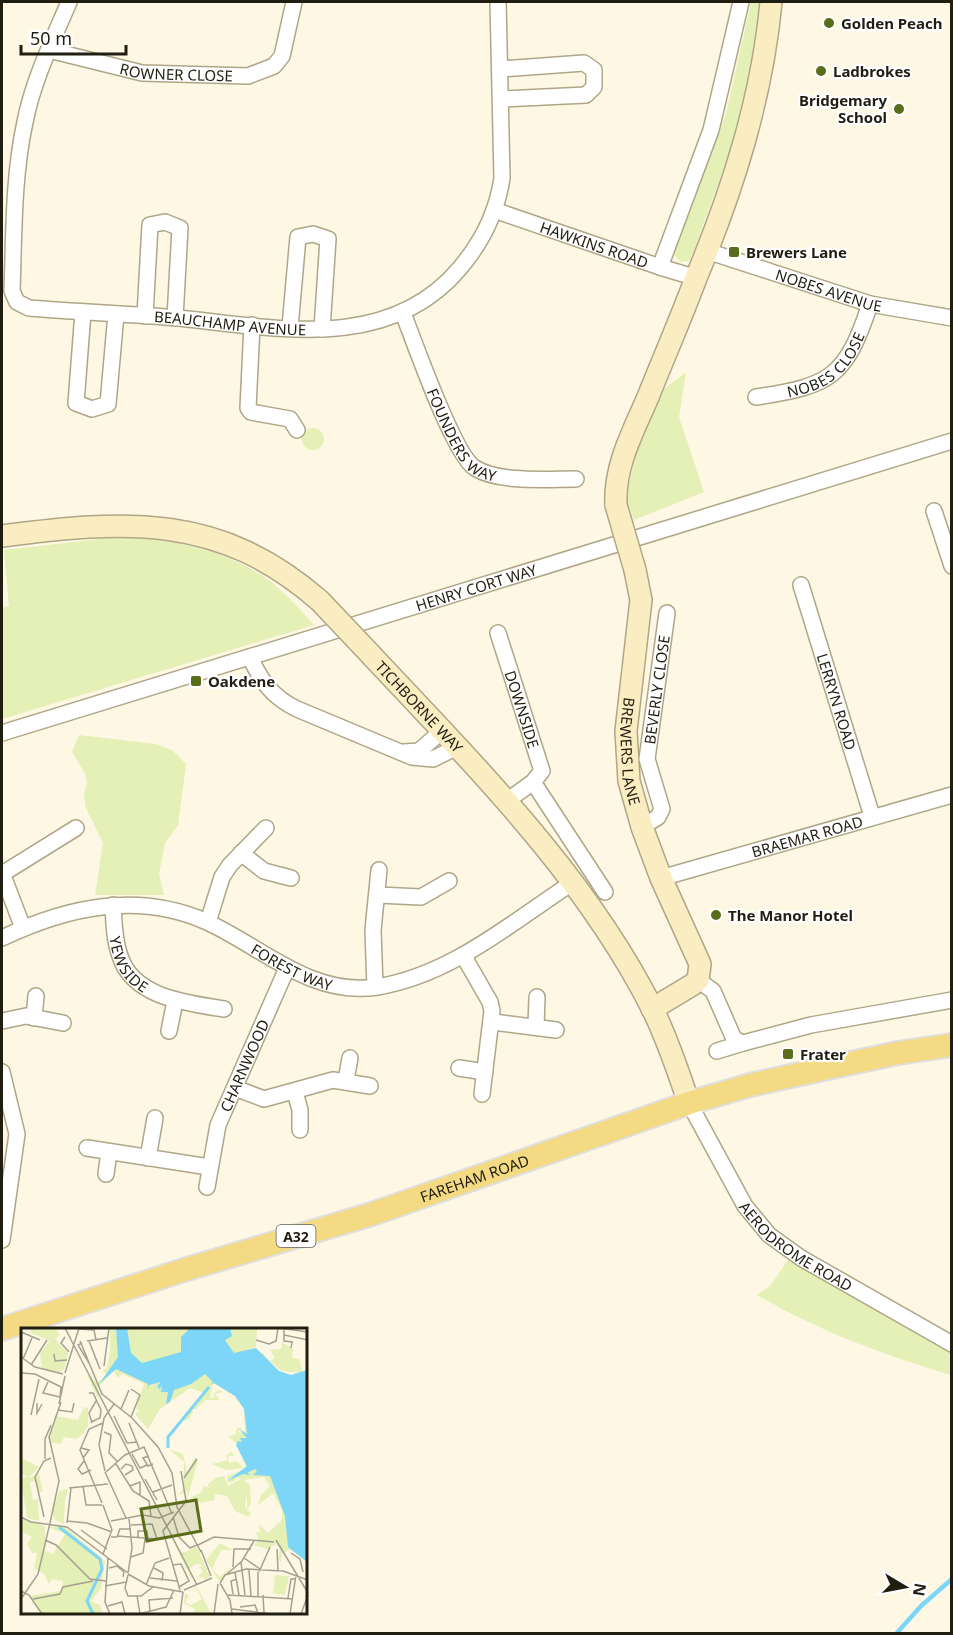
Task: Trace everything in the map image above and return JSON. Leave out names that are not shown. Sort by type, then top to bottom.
[{"type":"main road","name":"FAREHAM ROAD","points":[[2,1329],[187,1269],[372,1214],[689,1103],[750,1085],[813,1071],[898,1053],[951,1045]]},
{"type":"street","name":"BEAUCHAMP AVENUE","points":[[69,2],[49,50],[25,121],[8,224],[12,291],[17,302],[29,308],[252,326],[322,329],[362,327],[403,313],[441,288],[472,253],[494,210],[502,178],[498,2]]},
{"type":"street","name":"ROWNER CLOSE","points":[[49,50],[142,73],[248,76],[274,66],[282,56],[294,2]]},
{"type":"street","points":[[660,267],[711,130],[741,2]]},
{"type":"street","name":"BREWERS LANE","points":[[698,980],[700,964],[642,827],[629,781],[626,754],[628,700],[640,600],[635,570],[616,505],[615,488],[623,455],[697,278],[744,148],[756,102],[771,2]]},
{"type":"street","points":[[500,69],[584,63],[594,70],[594,87],[586,95],[502,99]]},
{"type":"street","name":"HAWKINS ROAD","points":[[494,210],[697,278]]},
{"type":"street","points":[[145,316],[150,225],[165,222],[180,228],[175,318]]},
{"type":"street","points":[[290,327],[298,237],[313,234],[328,239],[322,329]]},
{"type":"street","name":"NOBES AVENUE","points":[[707,250],[870,304],[951,318]]},
{"type":"street","name":"NOBES CLOSE","points":[[756,397],[793,392],[822,382],[837,372],[849,358],[858,341],[870,304]]},
{"type":"street","points":[[83,312],[76,403],[92,409],[108,404],[116,314]]},
{"type":"street","name":"FOUNDERS WAY","points":[[403,313],[429,386],[461,450],[473,468],[496,477],[576,479]]},
{"type":"street","points":[[252,326],[248,408],[251,412],[290,419],[297,430]]},
{"type":"street","name":"HENRY CORT WAY","points":[[2,733],[951,441]]},
{"type":"street","points":[[934,511],[951,566]]},
{"type":"street","name":"TICHBORNE WAY","points":[[2,536],[114,525],[162,527],[204,534],[264,560],[320,601],[507,801],[572,883],[616,947],[652,1009],[689,1103]]},
{"type":"street","name":"LERRYN ROAD","points":[[801,585],[872,816]]},
{"type":"street","name":"BEVERLY CLOSE","points":[[642,827],[658,817],[662,809],[646,759],[668,613]]},
{"type":"street","name":"DOWNSIDE","points":[[498,633],[542,771],[533,782]]},
{"type":"street","points":[[250,657],[263,683],[283,702],[386,748],[412,758],[426,759],[443,756],[457,747]]},
{"type":"street","points":[[386,748],[416,752],[442,730]]},
{"type":"street","points":[[507,801],[533,782],[605,892]]},
{"type":"street","name":"BRAEMAR ROAD","points":[[662,878],[951,795]]},
{"type":"street","points":[[23,928],[2,874],[76,828]]},
{"type":"street","points":[[208,922],[222,877],[241,853],[266,828]]},
{"type":"street","points":[[241,853],[264,871],[291,878]]},
{"type":"street","points":[[375,987],[373,930],[379,870]]},
{"type":"street","points":[[378,895],[421,897],[449,881]]},
{"type":"street","name":"FOREST WAY","points":[[2,938],[23,928],[75,911],[113,905],[146,905],[177,910],[208,922],[287,968],[336,986],[375,987],[424,974],[463,955],[572,883]]},
{"type":"street","name":"YEWSIDE","points":[[113,905],[116,940],[126,970],[142,984],[175,1001],[224,1009]]},
{"type":"street","points":[[463,955],[490,1002],[493,1022],[482,1094]]},
{"type":"street","name":"CHARNWOOD","points":[[207,1187],[218,1125],[287,968]]},
{"type":"street","points":[[652,1009],[698,980],[713,991],[734,1039],[743,1043]]},
{"type":"street","points":[[34,1018],[36,996]]},
{"type":"street","points":[[536,1027],[537,997]]},
{"type":"street","points":[[717,1051],[811,1025],[951,1000]]},
{"type":"street","points":[[169,1031],[175,1001]]},
{"type":"street","points":[[2,1021],[8,1018],[34,1018],[63,1023]]},
{"type":"street","points":[[493,1022],[556,1030]]},
{"type":"street","points":[[346,1080],[350,1058]]},
{"type":"street","points":[[459,1068],[484,1072]]},
{"type":"street","points":[[2,1073],[17,1134],[2,1240]]},
{"type":"street","points":[[235,1088],[264,1099],[333,1080],[346,1080],[370,1086]]},
{"type":"street","points":[[295,1092],[300,1110],[300,1130]]},
{"type":"street","name":"AERODROME ROAD","points":[[689,1103],[745,1206],[769,1235],[806,1262],[951,1344]]},
{"type":"street","points":[[148,1158],[155,1118]]},
{"type":"street","points":[[87,1148],[209,1167]]},
{"type":"street","points":[[106,1174],[109,1152]]},
{"type":"green space","points":[[751,2],[759,2],[748,84],[728,156],[694,250],[689,261],[680,262],[671,251],[686,213],[689,214],[726,114]]},
{"type":"green space","points":[[686,372],[679,417],[704,492],[634,520],[626,498],[636,455],[664,389]]},
{"type":"green space","points":[[309,428],[317,428],[324,435],[324,443],[317,450],[309,450],[302,443],[302,435]]},
{"type":"green space","points":[[117,537],[193,546],[248,567],[271,582],[314,625],[2,719],[2,608],[9,606],[4,550]]},
{"type":"green space","points":[[79,735],[155,744],[172,750],[186,764],[178,825],[165,843],[159,874],[164,895],[95,895],[103,843],[86,808],[85,773],[72,752]]},
{"type":"green space","points":[[788,1260],[951,1351],[951,1375],[852,1341],[804,1320],[757,1295],[771,1285]]},
{"type":"waterway","points":[[896,1634],[921,1606],[952,1579]]},
{"type":"place","name":"Golden Peach","points":[[829,23]]},
{"type":"place","name":"Ladbrokes","points":[[821,71]]},
{"type":"place","name":"Bridgemary School","points":[[899,109]]},
{"type":"place","name":"Brewers Lane","points":[[734,252]]},
{"type":"place","name":"Oakdene","points":[[196,681]]},
{"type":"place","name":"The Manor Hotel","points":[[716,915]]},
{"type":"place","name":"Frater","points":[[788,1054]]}]
